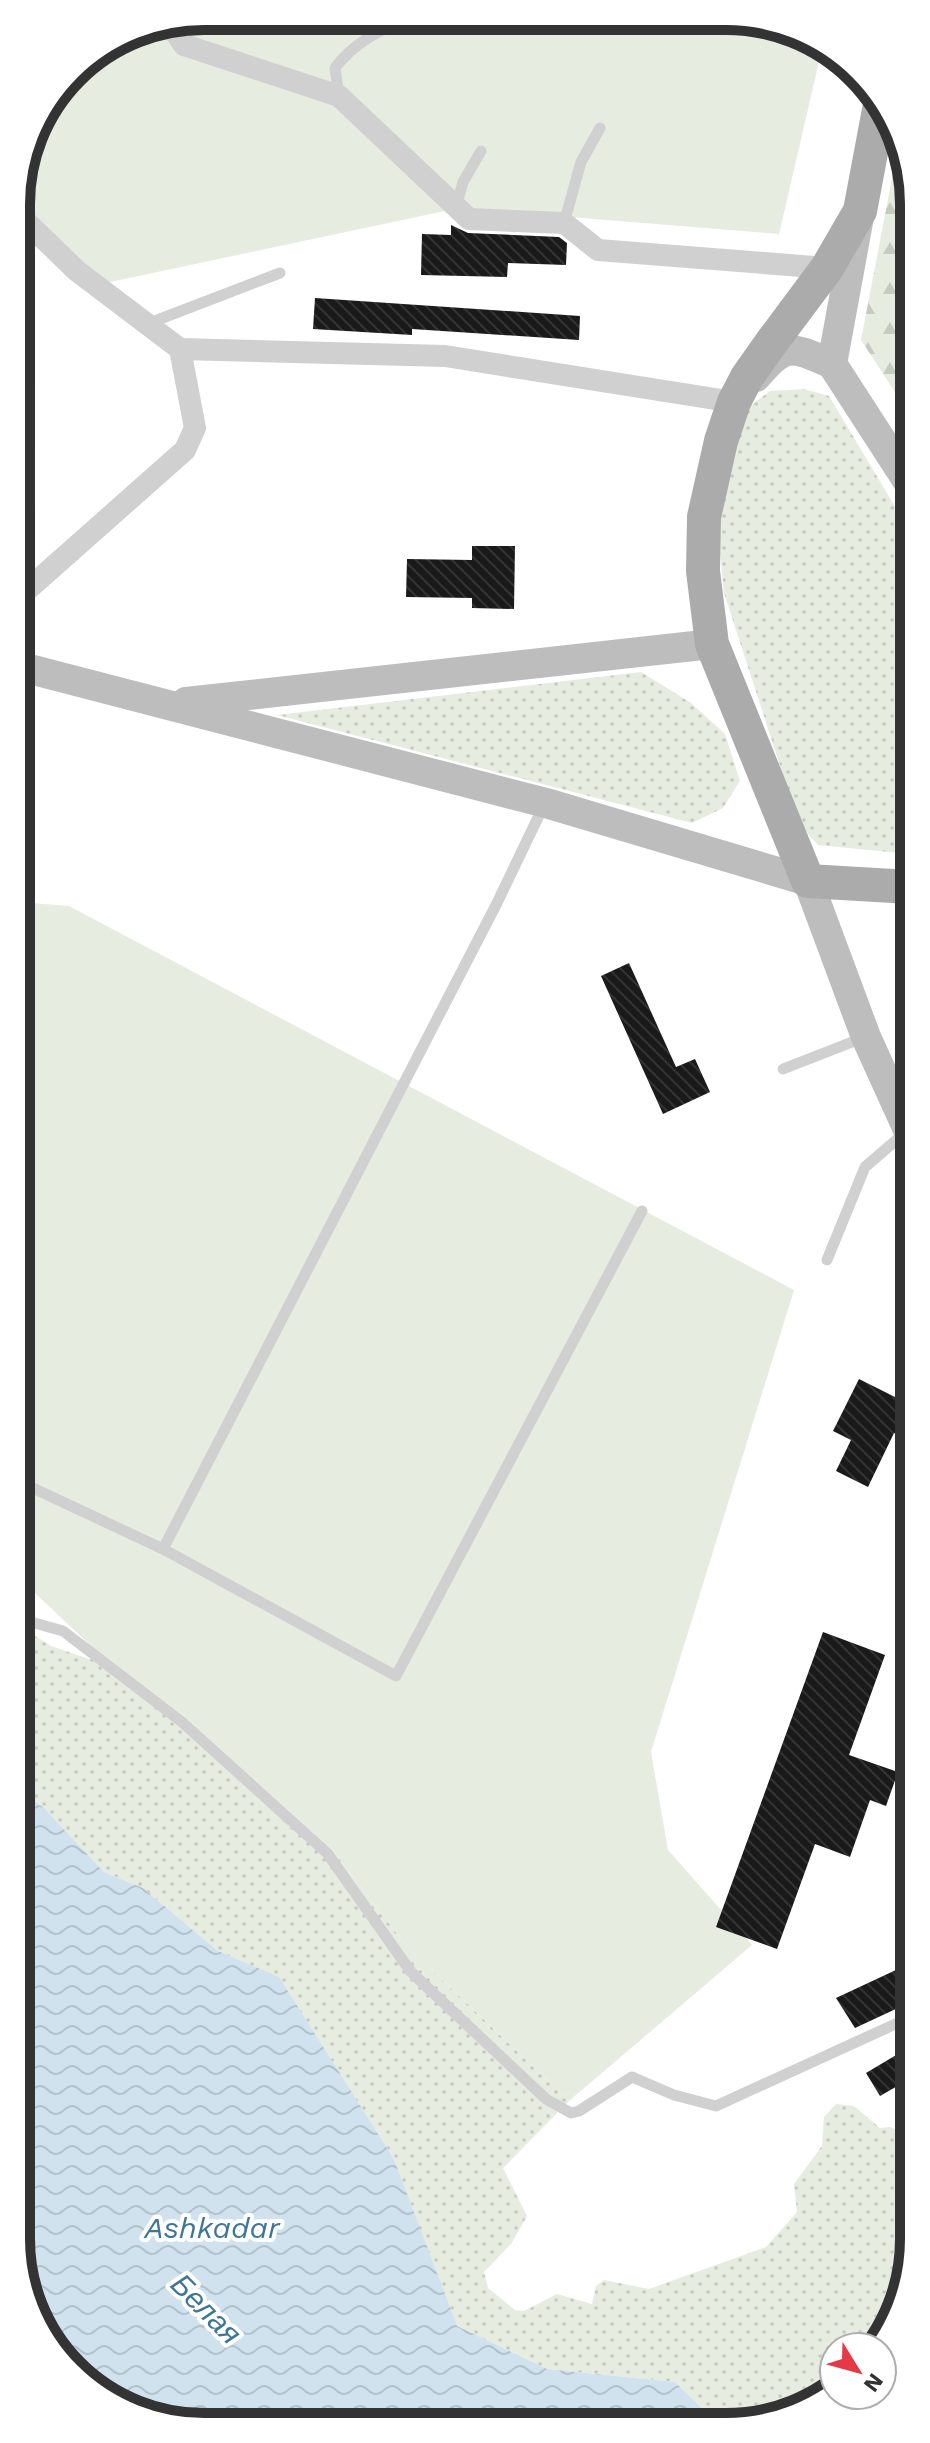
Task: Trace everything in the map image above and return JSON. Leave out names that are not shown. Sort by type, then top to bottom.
[{"type":"main road","points":[[832,364],[877,118]]},
{"type":"main road","points":[[860,211],[827,268],[747,377],[734,402],[721,441],[704,517],[703,571],[712,644],[808,881],[866,1037],[900,1112]]},
{"type":"main road","points":[[734,402],[779,353],[790,349],[800,351],[832,364],[900,469]]},
{"type":"main road","points":[[168,704],[712,644]]},
{"type":"main road","points":[[30,669],[546,803],[808,881],[900,886]]},
{"type":"street","points":[[175,32],[184,45],[339,96],[469,219],[564,223],[598,250],[827,268]]},
{"type":"street","points":[[30,226],[77,271],[180,349],[445,356],[734,402]]},
{"type":"street","points":[[30,587],[185,450],[195,428],[180,349]]},
{"type":"lane","points":[[339,96],[335,68],[347,52],[381,30]]},
{"type":"lane","points":[[564,223],[581,162],[600,128]]},
{"type":"lane","points":[[456,207],[463,182],[481,151]]},
{"type":"lane","points":[[147,324],[280,273]]},
{"type":"lane","points":[[163,1549],[546,803]]},
{"type":"lane","points":[[783,1069],[866,1037]]},
{"type":"lane","points":[[827,1260],[865,1167],[900,1139]]},
{"type":"lane","points":[[30,1487],[163,1549],[396,1676],[642,1211]]},
{"type":"lane","points":[[30,1622],[63,1631],[193,1732],[327,1853],[411,1972],[546,2099],[571,2113],[632,2077],[674,2095],[716,2106],[900,2022]]},
{"type":"green space","points":[[193,30],[737,30],[782,39],[820,57],[779,234],[459,208],[82,288],[30,238],[33,170],[43,137],[73,89],[107,59],[148,39]]},
{"type":"green space","points":[[895,163],[900,204],[900,400],[861,340]]},
{"type":"green space","points":[[804,389],[829,396],[900,515],[900,853],[818,845],[799,824],[724,593],[718,531],[732,452],[750,406],[770,391]]},
{"type":"green space","points":[[641,672],[691,703],[725,734],[740,781],[723,808],[692,823],[277,715]]},
{"type":"green space","points":[[30,903],[69,906],[794,1290],[651,1752],[668,1850],[752,1945],[569,2101],[405,1944],[334,1852],[184,1716],[105,1659],[30,1588]]},
{"type":"green space","points":[[30,1633],[51,1646],[89,1659],[105,1659],[184,1716],[334,1852],[405,1944],[569,2101],[503,2168],[527,2216],[511,2244],[484,2272],[488,2288],[515,2310],[524,2311],[557,2294],[592,2304],[596,2286],[604,2280],[649,2289],[766,2247],[797,2212],[794,2184],[822,2146],[824,2117],[836,2104],[854,2106],[880,2128],[890,2127],[900,2131],[899,2262],[887,2306],[877,2326],[874,2331],[818,2331],[818,2387],[813,2390],[793,2400],[749,2412],[707,2413],[675,2382],[547,2369],[456,2326],[394,2159],[279,1978],[218,1951],[143,1888],[104,1872],[45,1809],[30,1798]]},
{"type":"water","name":"Ashkadar","points":[[30,1798],[45,1809],[104,1872],[143,1888],[218,1951],[279,1977],[394,2159],[457,2326],[547,2369],[675,2382],[707,2413],[193,2413],[148,2404],[107,2384],[89,2370],[59,2336],[48,2316],[31,2262]]},
{"type":"building","points":[[451,225],[468,233],[559,237],[567,243],[566,265],[508,263],[507,277],[421,275],[422,234],[451,235]]},
{"type":"building","points":[[315,298],[580,316],[579,340],[412,329],[412,335],[313,329]]},
{"type":"building","points":[[472,546],[515,546],[514,609],[472,608],[472,598],[406,597],[407,559],[472,560]]},
{"type":"building","points":[[629,963],[676,1067],[695,1059],[710,1092],[663,1114],[601,976]]},
{"type":"building","points":[[859,1379],[900,1400],[900,1436],[894,1433],[868,1487],[836,1471],[851,1440],[833,1431]]},
{"type":"building","points":[[823,1632],[885,1655],[849,1755],[898,1772],[886,1806],[870,1800],[850,1857],[815,1844],[777,1949],[716,1927]]},
{"type":"building","points":[[900,1968],[900,2007],[855,2028],[836,1998]]},
{"type":"building","points":[[900,2053],[900,2084],[880,2096],[866,2073]]},
{"type":"water label","name":"Белая","points":[[206,2309]]}]
